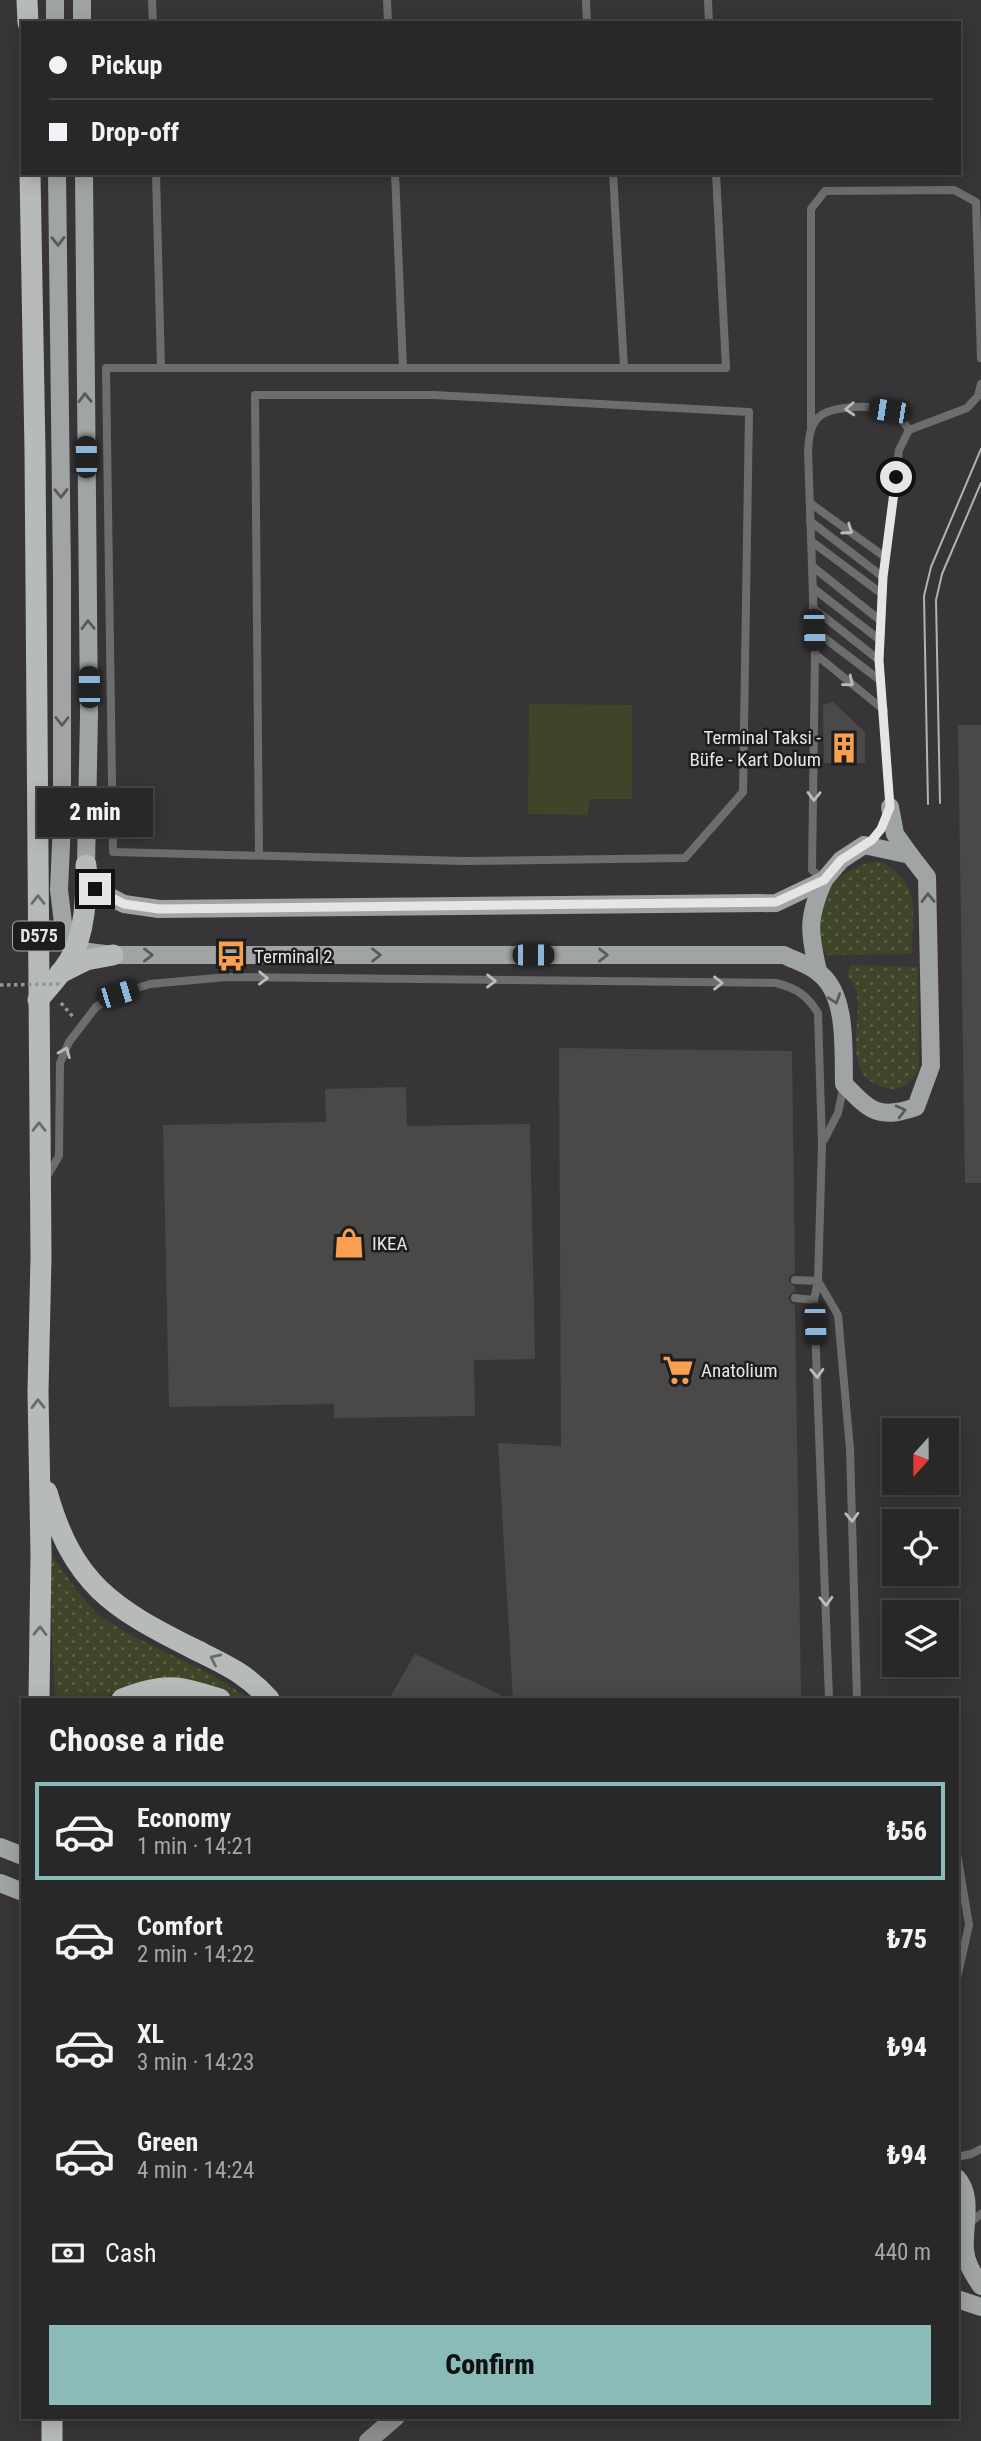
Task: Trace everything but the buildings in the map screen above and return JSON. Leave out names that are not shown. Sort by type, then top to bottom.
[{"type":"highway","points":[[27,0],[27,21]]},
{"type":"highway","name":"D575","points":[[30,175],[35,451],[40,1187],[39,1698]]},
{"type":"highway","points":[[60,979],[75,947],[84,913],[86,865]]},
{"type":"highway","points":[[38,1000],[86,960],[113,955]]},
{"type":"highway","points":[[39,1466],[56,1522],[68,1550],[87,1578],[114,1604],[148,1626],[225,1663],[252,1681],[268,1698]]},
{"type":"highway","points":[[125,1698],[150,1688],[185,1688],[217,1698]]},
{"type":"main road","points":[[55,0],[55,21]]},
{"type":"main road","points":[[82,0],[82,21]]},
{"type":"main road","points":[[57,175],[62,576],[62,822],[59,890],[63,923],[75,947],[80,951],[113,955],[785,955],[818,971],[835,995],[842,1020],[844,1084],[860,1101],[875,1111],[894,1114],[916,1107],[931,1066],[928,877],[895,834],[890,807]]},
{"type":"main road","points":[[84,175],[89,701],[86,865],[95,889],[124,904],[159,909],[776,902],[824,880]]},
{"type":"main road","points":[[818,971],[811,943],[810,922],[814,902],[824,880],[841,860],[864,845],[881,829],[890,807]]},
{"type":"main road","points":[[864,845],[911,855]]},
{"type":"main road","points":[[0,1847],[21,1855]]},
{"type":"main road","points":[[0,1883],[21,1891]]},
{"type":"main road","points":[[959,2181],[964,2185],[969,2227],[965,2250],[968,2264],[981,2286]]},
{"type":"main road","points":[[959,2300],[981,2308]]},
{"type":"street","points":[[368,2441],[394,2419]]},
{"type":"lane","points":[[152,0],[153,21]]},
{"type":"lane","points":[[387,0],[388,21]]},
{"type":"lane","points":[[586,0],[587,21]]},
{"type":"lane","points":[[708,0],[709,21]]},
{"type":"lane","points":[[156,175],[161,368]]},
{"type":"lane","points":[[395,175],[403,368]]},
{"type":"lane","points":[[613,175],[624,368]]},
{"type":"lane","points":[[258,855],[256,394],[434,395],[749,412],[743,792],[685,858],[464,861],[113,852],[106,368],[726,368],[716,175]]},
{"type":"lane","points":[[824,880],[812,870],[815,654],[808,451],[811,428],[811,209],[825,191],[954,190],[976,202],[981,358]]},
{"type":"lane","points":[[890,807],[879,660],[883,577],[899,450],[909,430],[967,408],[978,396],[981,384]]},
{"type":"lane","points":[[811,428],[823,413],[871,408],[889,411],[902,419],[909,430]]},
{"type":"lane","points":[[810,503],[886,557]]},
{"type":"lane","points":[[810,521],[883,577]]},
{"type":"lane","points":[[811,541],[882,594]]},
{"type":"lane","points":[[812,566],[881,621]]},
{"type":"lane","points":[[813,588],[880,640]]},
{"type":"lane","points":[[813,608],[879,660]]},
{"type":"lane","points":[[814,630],[881,681]]},
{"type":"lane","points":[[815,654],[884,709]]},
{"type":"lane","points":[[40,1187],[59,1156],[60,1063],[69,1042],[96,1007],[118,994],[150,984],[227,978],[776,983],[796,989],[810,1000],[817,1013],[821,1055],[822,1144],[818,1281],[814,1300],[829,1698]]},
{"type":"lane","points":[[822,1144],[838,1113],[844,1084]]},
{"type":"lane","points":[[795,1280],[818,1281]]},
{"type":"lane","points":[[818,1281],[838,1315],[848,1422],[857,1698]]},
{"type":"lane","points":[[795,1298],[814,1300]]},
{"type":"lane","points":[[959,1866],[969,1925],[959,1969]]},
{"type":"lane","points":[[959,2157],[981,2149]]},
{"type":"path","points":[[0,985],[60,979]]},
{"type":"path","points":[[61,1003],[80,1025]]},
{"type":"green space","points":[[529,704],[632,705],[632,799],[589,799],[588,815],[528,814]]},
{"type":"green space","points":[[879,861],[903,879],[909,888],[913,911],[912,954],[827,955],[819,929],[821,908],[827,891],[850,871]]},
{"type":"green space","points":[[850,965],[918,967],[919,1069],[911,1080],[900,1088],[890,1089],[874,1083],[864,1075],[858,1064],[857,993],[847,974]]},
{"type":"green space","points":[[49,1551],[98,1615],[127,1633],[214,1676],[248,1698],[225,1698],[202,1682],[165,1678],[128,1685],[103,1698],[55,1698]]},
{"type":"tram line","points":[[928,804],[924,596],[931,567],[981,449]]},
{"type":"tram line","points":[[940,803],[936,600],[942,574],[981,483]]},
{"type":"place","name":"Terminal Taksi - Büfe - Kart Dolum","points":[[844,748]]},
{"type":"place","name":"Terminal 2","points":[[231,956]]},
{"type":"place","name":"IKEA","points":[[349,1243]]},
{"type":"place","name":"Anatolium","points":[[678,1370]]},
{"type":"route","points":[[95,889],[124,904],[159,909],[776,902],[806,890],[824,880],[852,851],[872,840],[881,829],[890,807],[879,660],[883,577],[896,477]]}]
